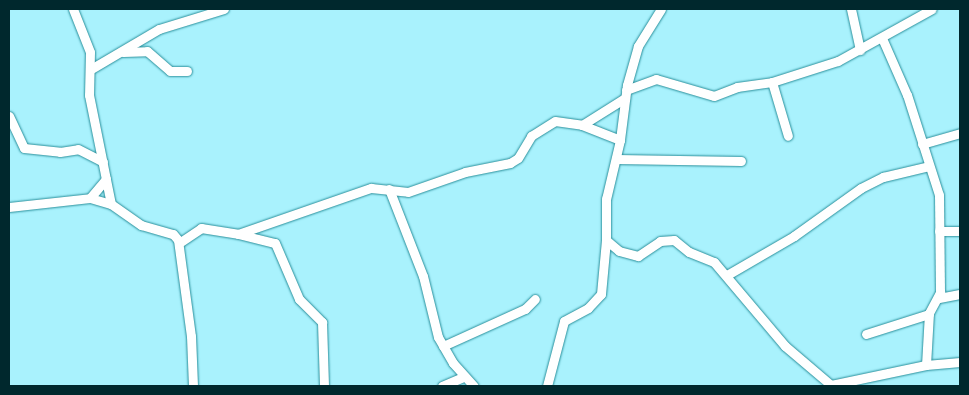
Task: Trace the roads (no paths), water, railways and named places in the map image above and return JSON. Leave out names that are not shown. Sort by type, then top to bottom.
[{"type":"street","points":[[73,9],[88,41],[91,69],[89,95],[111,204]]},
{"type":"street","points":[[91,69],[159,29],[224,9]]},
{"type":"street","points":[[547,386],[564,320],[588,308],[601,294],[606,240],[606,199],[620,140],[626,94],[635,55],[661,9]]},
{"type":"street","points":[[851,9],[860,50]]},
{"type":"street","points":[[582,125],[626,94],[656,79],[714,96],[737,87],[772,82],[825,66],[860,50],[932,9]]},
{"type":"street","points":[[882,38],[907,95],[939,194],[939,298],[929,314],[926,365]]},
{"type":"street","points":[[122,52],[147,51],[170,71],[188,71]]},
{"type":"street","points":[[772,82],[788,136]]},
{"type":"street","points":[[9,116],[24,148],[60,152],[78,149],[103,162]]},
{"type":"street","points":[[238,234],[371,188],[408,192],[465,172],[510,163],[518,158],[531,136],[547,125],[561,121],[582,125],[620,140]]},
{"type":"street","points":[[922,144],[960,133]]},
{"type":"street","points":[[616,159],[742,161]]},
{"type":"street","points":[[727,276],[794,236],[861,188],[882,177],[929,166]]},
{"type":"street","points":[[90,198],[106,178]]},
{"type":"street","points":[[389,189],[410,237],[434,326],[443,346],[463,376],[474,386]]},
{"type":"street","points":[[9,207],[90,198],[111,204],[141,225],[175,235],[179,243],[191,336],[193,386]]},
{"type":"street","points":[[179,243],[201,228],[276,243],[299,298],[322,322],[324,386]]},
{"type":"street","points":[[939,231],[960,231]]},
{"type":"street","points":[[606,240],[619,251],[638,256],[660,241],[674,240],[689,252],[714,262],[785,346],[832,386],[926,365],[960,362]]},
{"type":"street","points":[[939,298],[960,294]]},
{"type":"street","points":[[443,346],[525,309],[535,299]]},
{"type":"street","points":[[866,334],[929,314]]},
{"type":"street","points":[[442,386],[463,376]]}]
